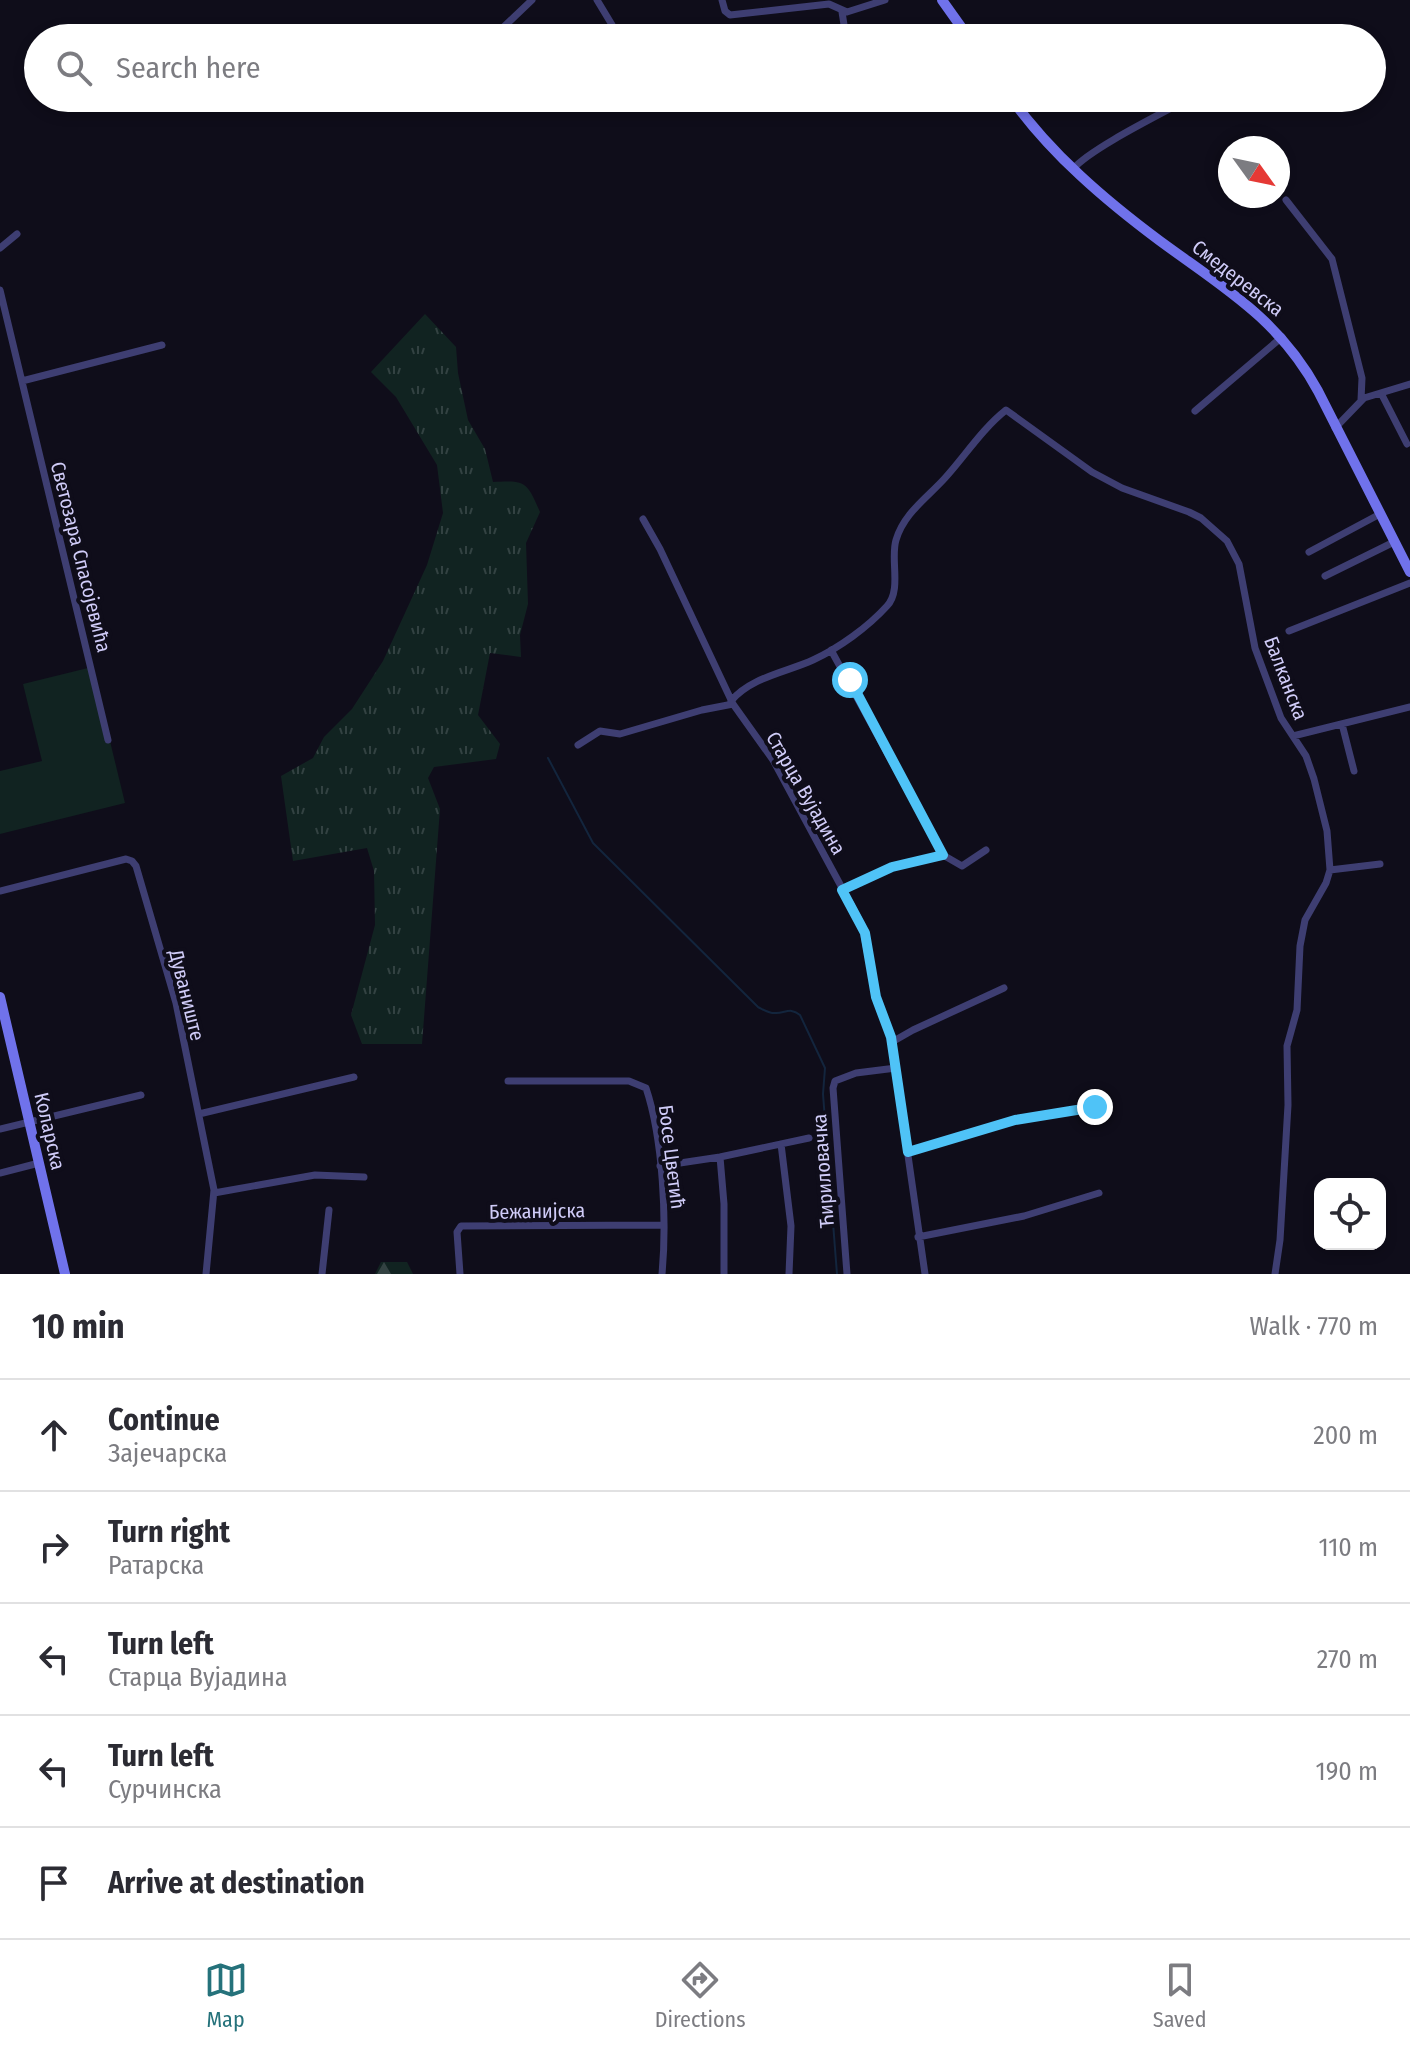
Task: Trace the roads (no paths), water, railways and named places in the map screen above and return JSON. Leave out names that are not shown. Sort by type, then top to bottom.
[{"type":"main road","points":[[942,0],[959,24]]},
{"type":"main road","name":"Смедеревска","points":[[1022,112],[1049,147],[1073,169],[1145,229],[1245,303],[1282,337],[1303,364],[1410,572]]},
{"type":"main road","name":"Коларска","points":[[0,997],[5,1041],[30,1121],[65,1274]]},
{"type":"street","points":[[507,24],[532,0]]},
{"type":"street","points":[[597,0],[612,24]]},
{"type":"street","points":[[722,0],[725,11],[730,15],[834,5],[842,12],[844,24]]},
{"type":"street","points":[[842,12],[885,0]]},
{"type":"street","points":[[1073,169],[1079,162],[1165,112]]},
{"type":"street","points":[[1290,205],[1332,259],[1362,378],[1361,400]]},
{"type":"street","points":[[0,248],[17,234]]},
{"type":"street","name":"Светозара Спасојевића","points":[[0,290],[108,740]]},
{"type":"street","points":[[1195,411],[1282,337]]},
{"type":"street","points":[[22,381],[162,345]]},
{"type":"street","points":[[1335,428],[1346,420],[1361,400],[1410,384]]},
{"type":"street","points":[[1381,393],[1407,444]]},
{"type":"street","name":"Балканска","points":[[831,650],[867,624],[891,601],[895,541],[906,519],[1006,410],[1092,472],[1145,497],[1201,518],[1219,532],[1232,548],[1246,592],[1255,648],[1281,718],[1306,756],[1314,779],[1327,831],[1330,870]]},
{"type":"street","points":[[1309,552],[1380,514]]},
{"type":"street","name":"Старца Вујадина","points":[[643,519],[732,702],[773,760],[865,933],[876,997],[892,1042],[925,1274]]},
{"type":"street","points":[[1325,576],[1394,542]]},
{"type":"street","points":[[1289,631],[1410,583]]},
{"type":"street","points":[[578,745],[600,731],[620,734],[732,702],[759,682],[831,650],[943,855],[962,866],[986,850]]},
{"type":"street","points":[[1293,736],[1410,707]]},
{"type":"street","points":[[1342,724],[1354,771]]},
{"type":"street","points":[[842,890],[892,867],[943,855]]},
{"type":"street","name":"Дуваниште","points":[[0,891],[126,859],[134,862],[176,1003],[214,1193],[206,1274]]},
{"type":"street","points":[[1275,1274],[1288,1105],[1287,1046],[1297,1010],[1300,946],[1305,920],[1330,870],[1380,864]]},
{"type":"street","points":[[892,1042],[1004,988]]},
{"type":"street","name":"Ћириловачка","points":[[847,1274],[833,1088],[835,1081],[856,1073],[896,1068]]},
{"type":"street","points":[[199,1114],[354,1077]]},
{"type":"street","name":"Босе Цветић","points":[[508,1081],[629,1081],[641,1084],[647,1090],[660,1166],[664,1225],[662,1274]]},
{"type":"street","points":[[0,1129],[141,1095]]},
{"type":"street","points":[[908,1152],[1015,1120],[1095,1107]]},
{"type":"street","points":[[660,1166],[809,1138]]},
{"type":"street","points":[[781,1144],[791,1226],[789,1274]]},
{"type":"street","points":[[720,1157],[724,1274]]},
{"type":"street","points":[[0,1173],[39,1163]]},
{"type":"street","points":[[214,1193],[315,1175],[364,1177]]},
{"type":"street","points":[[918,1237],[1024,1216],[1099,1193]]},
{"type":"street","points":[[322,1274],[329,1210]]},
{"type":"street","name":"Бежанијска","points":[[460,1274],[457,1232],[461,1226],[664,1225]]},
{"type":"waterway","points":[[548,758],[593,843],[758,1007],[772,1013],[791,1011],[800,1015],[825,1068],[823,1094],[837,1274]]}]
